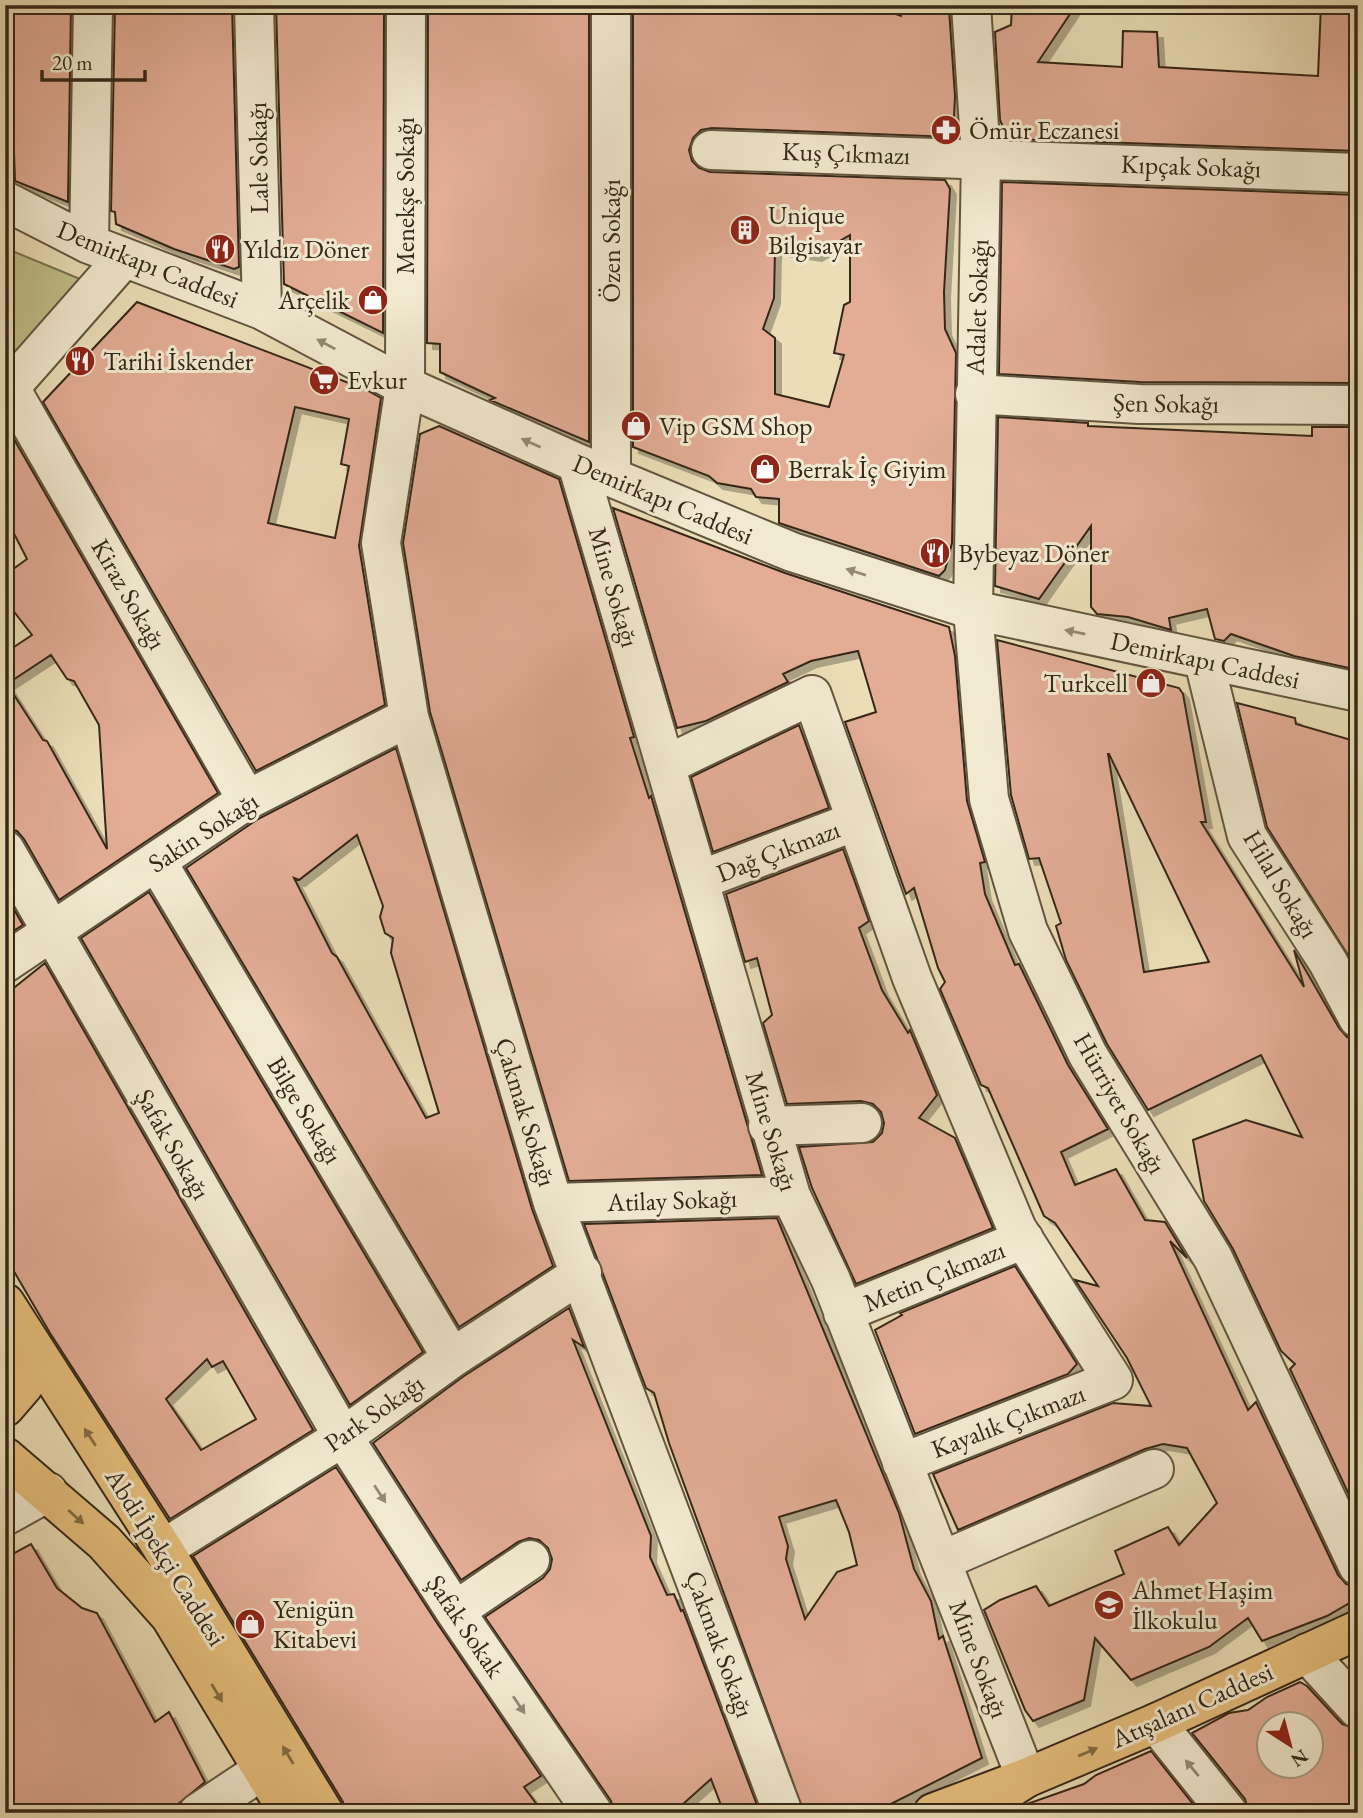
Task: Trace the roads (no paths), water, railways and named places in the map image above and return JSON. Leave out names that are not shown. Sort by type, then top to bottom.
[{"type":"main road","name":"Abdi İpekçi Caddesi","points":[[5,1303],[163,1549],[324,1813]]},
{"type":"main road","points":[[5,1407],[24,1385],[35,1352]]},
{"type":"main road","points":[[5,1457],[104,1542],[170,1616],[289,1813]]},
{"type":"main road","name":"Atışalanı Caddesi","points":[[1026,1779],[1156,1723],[1358,1630]]},
{"type":"main road","points":[[978,1812],[1026,1779]]},
{"type":"main road","points":[[933,1813],[1026,1779]]},
{"type":"street","points":[[89,244],[93,5]]},
{"type":"street","name":"Lale Sokağı","points":[[254,5],[262,310]]},
{"type":"street","name":"Menekşe Sokağı","points":[[405,386],[406,5]]},
{"type":"street","name":"Özen Sokağı","points":[[594,470],[611,5]]},
{"type":"street","name":"Adalet Sokağı","points":[[971,5],[981,157],[975,394],[974,610]]},
{"type":"street","name":"Kuş Çıkmazı","points":[[711,150],[981,157]]},
{"type":"street","name":"Kıpçak Sokağı","points":[[981,157],[1358,173]]},
{"type":"street","name":"Demirkapı Caddesi","points":[[5,201],[89,244],[262,310],[405,386],[594,470],[792,552],[974,610],[1358,692]]},
{"type":"street","points":[[8,390],[124,258]]},
{"type":"street","name":"Çakmak Sokağı","points":[[405,386],[381,543],[409,717],[553,1203],[582,1273],[783,1813]]},
{"type":"street","name":"Kiraz Sokağı","points":[[8,390],[247,800]]},
{"type":"street","name":"Şen Sokağı","points":[[975,394],[1139,404],[1358,405]]},
{"type":"street","name":"Mine Sokağı","points":[[594,470],[666,765],[768,1126],[791,1196],[844,1313],[1026,1779]]},
{"type":"street","name":"Hürriyet Sokağı","points":[[974,610],[989,799],[1028,932],[1088,1055],[1213,1258],[1358,1566]]},
{"type":"street","name":"Hilal Sokağı","points":[[1204,661],[1247,835],[1328,962],[1358,1018]]},
{"type":"street","points":[[666,765],[812,695],[912,978],[961,1100],[1024,1239]]},
{"type":"street","name":"Sakin Sokağı","points":[[5,963],[247,800],[409,717]]},
{"type":"street","name":"Dağ Çıkmazı","points":[[700,880],[856,821]]},
{"type":"street","name":"Şafak Sokağı","points":[[5,850],[343,1437]]},
{"type":"street","name":"Bilge Sokağı","points":[[158,862],[452,1358]]},
{"type":"street","points":[[768,1126],[862,1123]]},
{"type":"street","name":"Atilay Sokağı","points":[[553,1203],[791,1196]]},
{"type":"street","name":"Metin Çıkmazı","points":[[844,1313],[1024,1239]]},
{"type":"street","name":"Kayalık Çıkmazı","points":[[902,1463],[1113,1380],[1024,1239]]},
{"type":"street","name":"Park Sokağı","points":[[163,1549],[343,1437],[452,1358],[582,1273]]},
{"type":"street","name":"Şafak Sokak","points":[[343,1437],[455,1611],[593,1813]]},
{"type":"street","points":[[941,1561],[1154,1469]]},
{"type":"street","points":[[5,1516],[48,1492]]},
{"type":"street","points":[[455,1611],[530,1560]]},
{"type":"street","points":[[1307,1653],[1358,1709]]},
{"type":"street","points":[[1156,1723],[1228,1813]]},
{"type":"street","points":[[198,1813],[264,1769]]},
{"type":"place","name":"Ömür Eczanesi","points":[[946,130]]},
{"type":"place","name":"Unique Bilgisayar","points":[[745,230]]},
{"type":"place","name":"Yıldız Döner","points":[[220,249]]},
{"type":"place","name":"Arçelik","points":[[373,300]]},
{"type":"place","name":"Tarihi İskender","points":[[80,361]]},
{"type":"place","name":"Evkur","points":[[324,380]]},
{"type":"place","name":"Vip GSM Shop","points":[[636,426]]},
{"type":"place","name":"Berrak İç Giyim","points":[[765,469]]},
{"type":"place","name":"Bybeyaz Döner","points":[[935,553]]},
{"type":"place","name":"Turkcell","points":[[1151,683]]},
{"type":"place","name":"Ahmet Haşim İlkokulu","points":[[1109,1605]]},
{"type":"place","name":"Yenigün Kitabevi","points":[[250,1624]]}]
